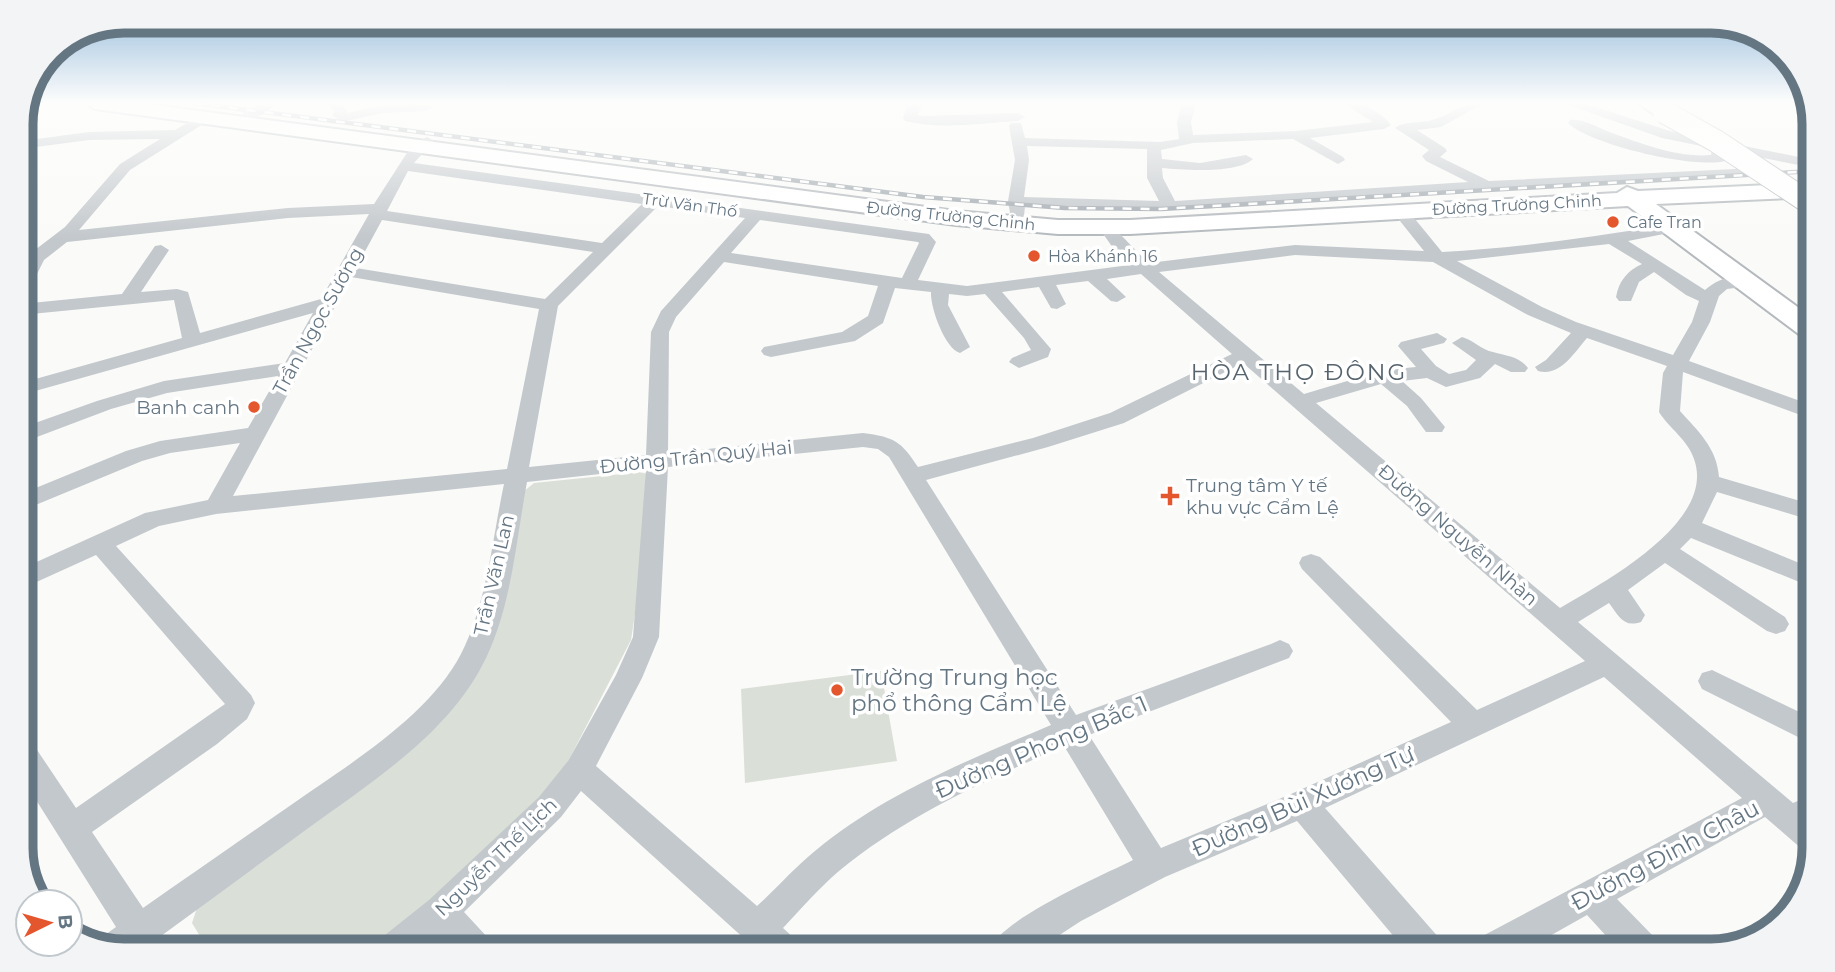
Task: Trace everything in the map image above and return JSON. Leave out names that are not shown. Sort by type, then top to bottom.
[{"type":"highway","name":"Đường Trường Chinh","points":[[399,148],[956,218],[1107,228],[1561,202],[1620,194],[1694,196],[1802,192]]},
{"type":"highway","name":"Đường Trường Chinh","points":[[403,148],[1017,209],[1073,219],[1153,218],[1620,194],[1802,179]]},
{"type":"highway","points":[[1727,148],[1802,198]]},
{"type":"highway","points":[[1738,148],[1802,184]]},
{"type":"highway","points":[[1620,194],[1661,229],[1738,278],[1802,323]]},
{"type":"highway","points":[[1620,194],[1688,237],[1738,278]]},
{"type":"highway","points":[[1688,237],[1672,219],[1672,213],[1676,204],[1694,196]]},
{"type":"highway","points":[[1561,202],[1613,210],[1661,229]]},
{"type":"street","points":[[33,255],[64,237],[125,167],[154,148]]},
{"type":"street","points":[[1019,148],[1022,166],[1017,209],[1169,205],[1486,185],[1567,184],[1738,173],[1747,167]]},
{"type":"street","points":[[1156,148],[1155,178],[1169,205]]},
{"type":"street","points":[[1322,148],[1338,160]]},
{"type":"street","points":[[1436,148],[1440,151],[1429,156],[1486,185]]},
{"type":"street","points":[[1650,148],[1712,160],[1720,158],[1709,148]]},
{"type":"street","points":[[1731,148],[1802,162]]},
{"type":"street","name":"Trừ Văn Thố","points":[[416,151],[655,200],[923,238],[928,242],[908,283]]},
{"type":"street","name":"Trần Ngọc Sương","points":[[216,506],[378,211],[416,151]]},
{"type":"street","points":[[1156,163],[1200,167],[1246,159]]},
{"type":"street","points":[[345,271],[548,305],[655,200]]},
{"type":"street","points":[[64,237],[288,213],[378,211],[605,249]]},
{"type":"street","points":[[1400,211],[1437,257],[1494,290],[1583,331],[1802,410]]},
{"type":"street","name":"Nguyễn Thế Lịch","points":[[407,939],[441,912],[550,807],[579,770],[628,678],[646,637],[658,462],[660,332],[668,315],[757,214]]},
{"type":"street","points":[[128,298],[179,226]]},
{"type":"street","name":"Đường Nguyễn Nhàn","points":[[1107,228],[1124,251],[1608,663],[1791,809],[1802,823]]},
{"type":"street","points":[[721,257],[940,289],[991,290],[1144,267],[1232,260],[1295,250],[1437,257],[1614,240],[1661,229]]},
{"type":"street","points":[[1614,240],[1692,291],[1710,299]]},
{"type":"street","points":[[138,253],[161,250]]},
{"type":"street","points":[[1625,297],[1627,281],[1637,272],[1655,265]]},
{"type":"street","points":[[1092,275],[1117,297]]},
{"type":"street","points":[[1559,621],[1613,589],[1687,528],[1700,509],[1710,482],[1707,461],[1687,431],[1669,412],[1673,373],[1701,322],[1711,294],[1722,284],[1738,278]]},
{"type":"street","points":[[771,351],[848,337],[876,319],[888,282]]},
{"type":"street","points":[[1045,282],[1057,304]]},
{"type":"street","points":[[940,289],[939,305],[960,347]]},
{"type":"street","points":[[991,290],[1034,337],[1034,343],[1041,349],[1041,353],[1019,362]]},
{"type":"street","points":[[33,309],[165,293],[182,296],[192,340]]},
{"type":"street","points":[[33,386],[328,303]]},
{"type":"street","name":"Trần Văn Lan","points":[[141,939],[408,735],[450,690],[469,664],[484,631],[493,599],[548,305]]},
{"type":"street","points":[[1545,367],[1553,364],[1583,331]]},
{"type":"street","points":[[1437,339],[1408,346],[1429,370],[1444,380],[1452,381],[1473,374],[1487,358]]},
{"type":"street","points":[[1462,343],[1487,358],[1502,359],[1518,368]]},
{"type":"street","points":[[912,476],[1035,444],[1118,417],[1246,354]]},
{"type":"street","points":[[33,432],[104,405],[164,387],[292,368]]},
{"type":"street","points":[[1302,401],[1360,381],[1429,370]]},
{"type":"street","points":[[1384,376],[1413,402],[1434,427]]},
{"type":"street","points":[[33,498],[134,456],[168,446],[256,434]]},
{"type":"street","name":"Đường Trần Quý Hai","points":[[33,574],[153,519],[216,506],[871,439],[884,443],[897,452],[1154,866]]},
{"type":"street","points":[[1710,482],[1802,509]]},
{"type":"street","points":[[1687,528],[1802,574]]},
{"type":"street","points":[[72,828],[228,719],[241,703],[99,543]]},
{"type":"street","points":[[1663,549],[1776,624]]},
{"type":"street","points":[[1311,563],[1473,724]]},
{"type":"street","points":[[1613,589],[1632,615]]},
{"type":"street","name":"Đường Phong Bắc 1","points":[[758,929],[827,861],[886,819],[954,780],[1070,730],[1280,650]]},
{"type":"street","name":"Đường Bùi Xương Tự","points":[[1023,939],[1069,909],[1154,866],[1302,804],[1608,663]]},
{"type":"street","points":[[1712,681],[1802,727]]},
{"type":"street","points":[[33,768],[72,828],[131,939]]},
{"type":"street","points":[[579,770],[769,939]]},
{"type":"street","points":[[1302,804],[1418,939]]},
{"type":"street","name":"Đường Đinh Châu","points":[[1511,939],[1590,895],[1791,809]]},
{"type":"street","points":[[1590,895],[1632,939]]},
{"type":"street","points":[[441,912],[466,939]]},
{"type":"shaded area","points":[[642,472],[646,474],[639,587],[631,640],[564,769],[535,805],[432,906],[390,939],[202,939],[192,923],[198,905],[458,697],[523,492],[534,483]]},
{"type":"shaded area","points":[[881,671],[897,761],[745,783],[741,689]]},
{"type":"railway","points":[[545,148],[923,197],[1065,208],[1161,209],[1802,172]]},
{"type":"place","name":"Cafe Tran","points":[[1613,222]]},
{"type":"place","name":"Hòa Khánh 16","points":[[1034,256]]},
{"type":"place","name":"Banh canh","points":[[254,407]]},
{"type":"place","name":"Trung tâm Y tế khu vực Cẩm Lệ","points":[[1170,496]]},
{"type":"place","name":"Trường Trung học phổ thông Cẩm Lệ","points":[[837,690]]},
{"type":"district","name":"HÒA THỌ ĐÔNG","points":[[1299,372]]}]
